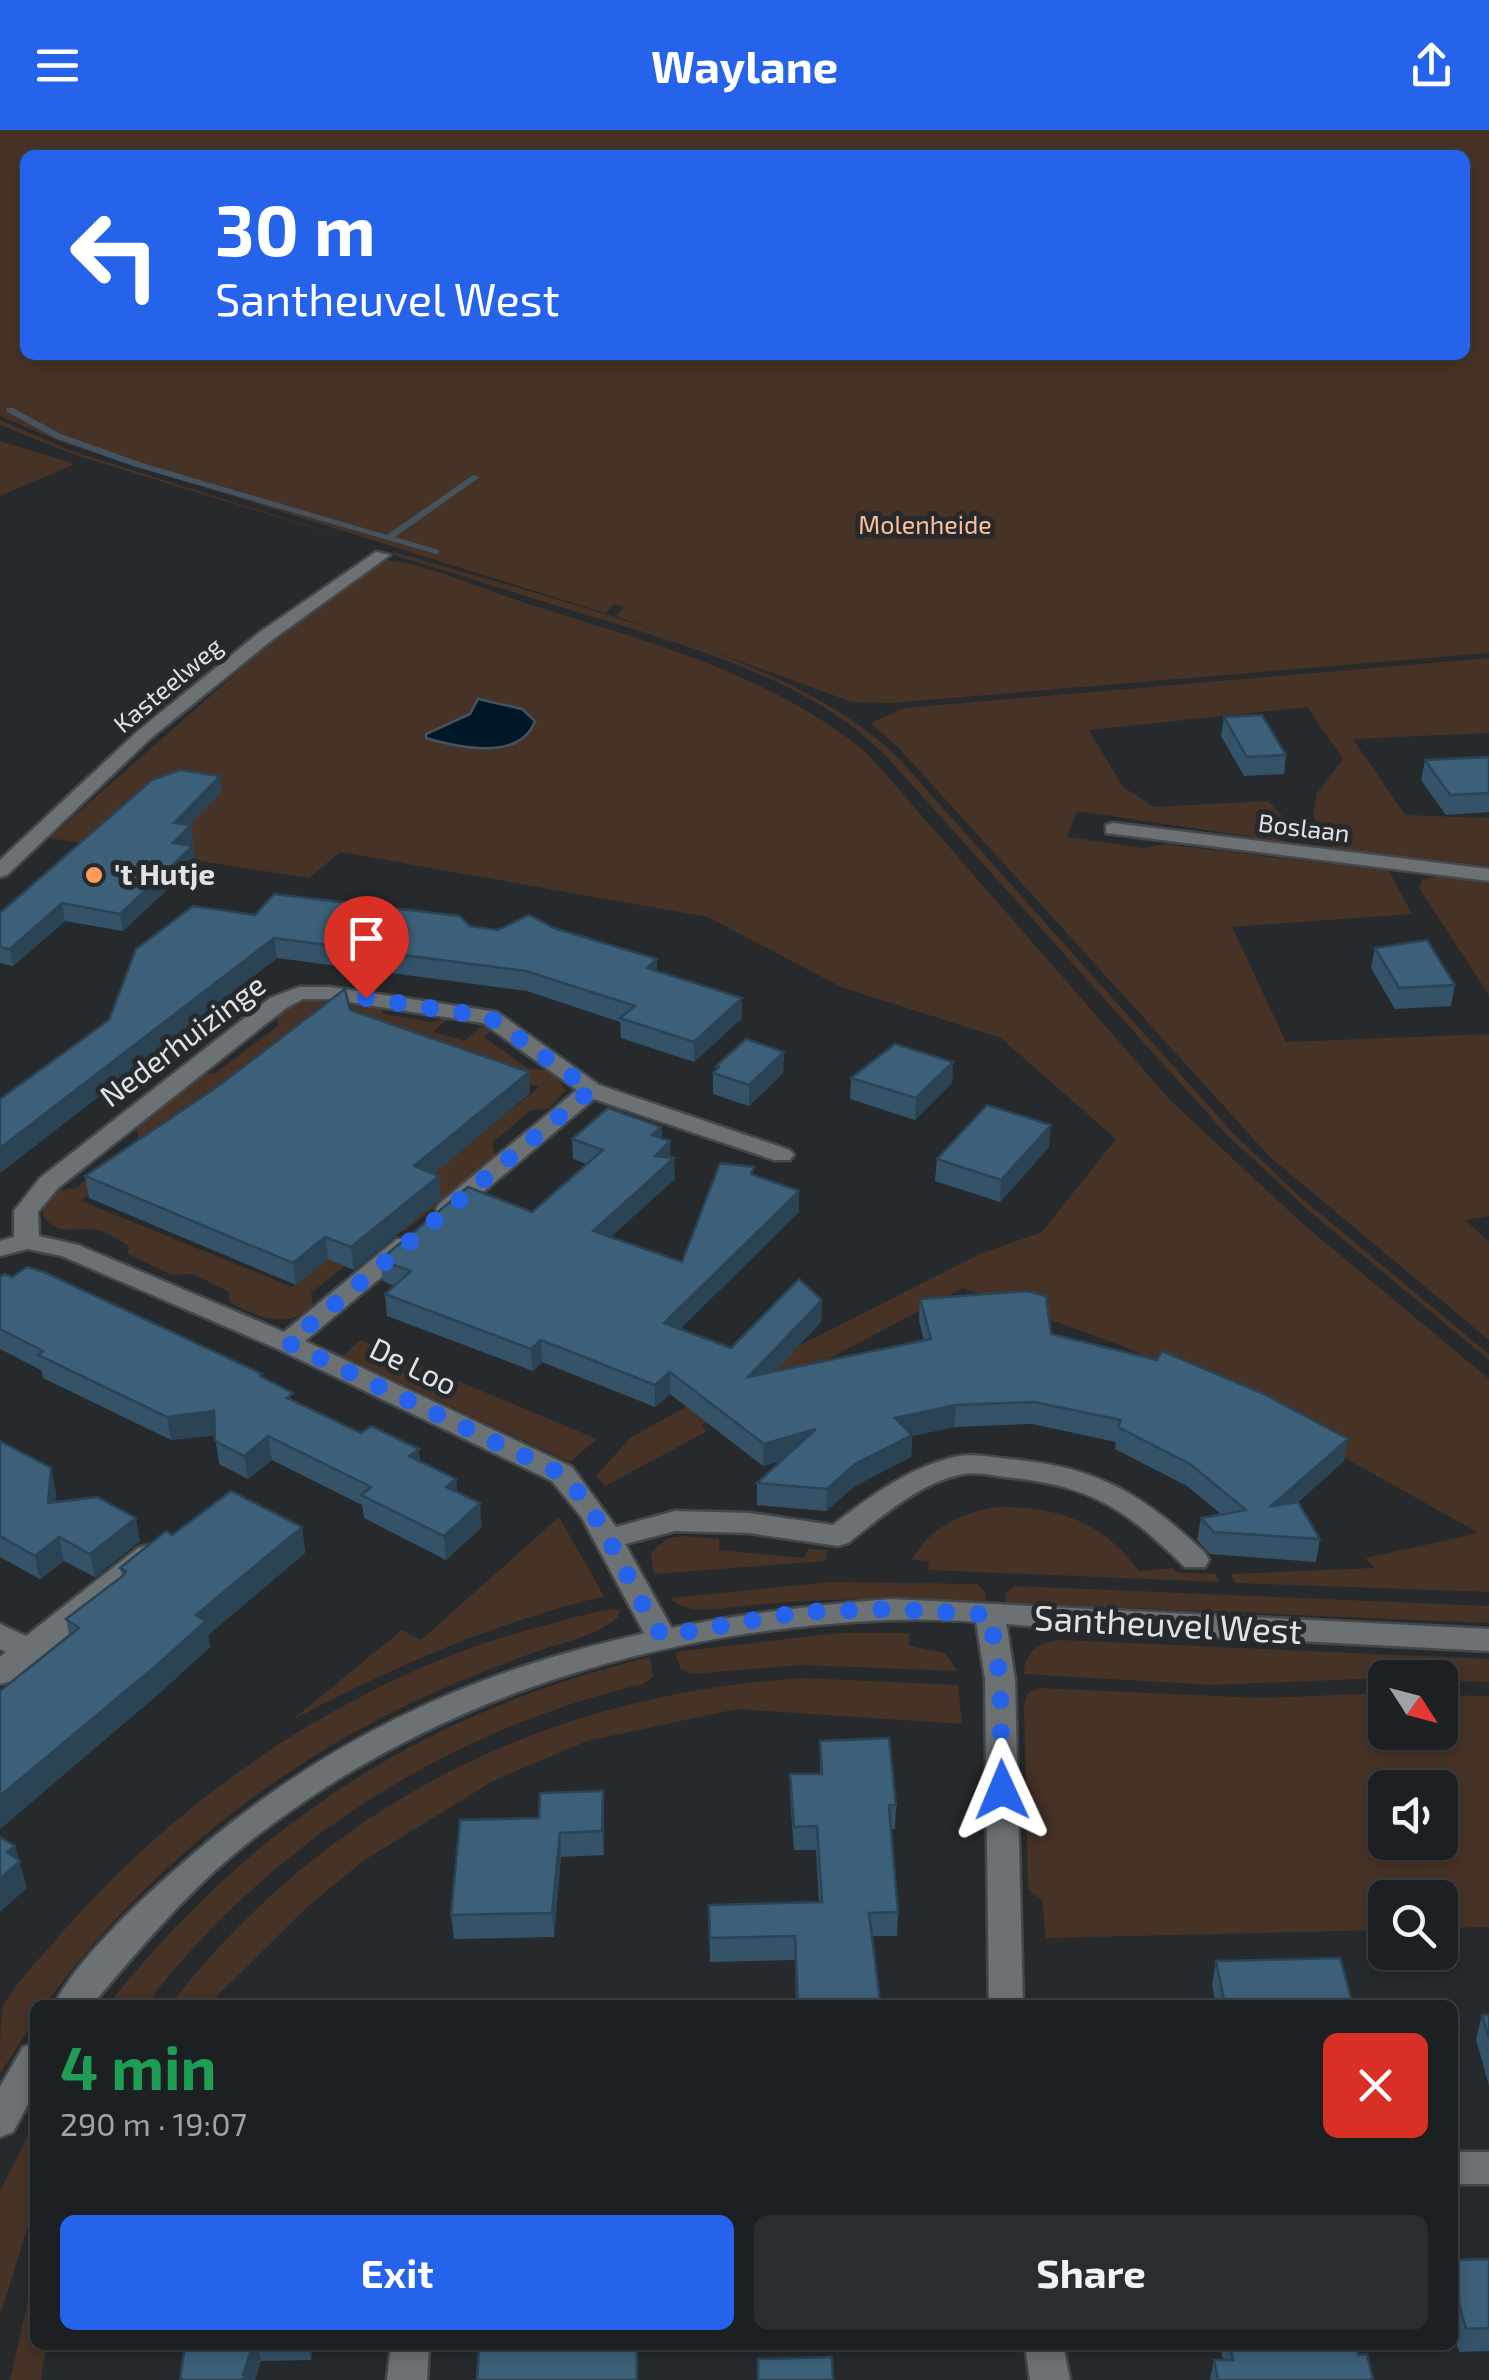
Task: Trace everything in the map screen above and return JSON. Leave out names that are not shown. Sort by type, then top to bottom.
[{"type":"street","name":"Kasteelweg","points":[[0,870],[145,734],[266,636],[382,555]]},
{"type":"street","name":"Boslaan","points":[[1113,829],[1489,875]]},
{"type":"street","name":"Nederhuizinge","points":[[27,1241],[26,1211],[49,1182],[278,1003],[299,992],[330,992],[489,1017],[591,1090],[782,1155]]},
{"type":"street","points":[[288,1343],[591,1090]]},
{"type":"street","points":[[0,1249],[27,1241]]},
{"type":"street","name":"De Loo","points":[[27,1241],[69,1250],[288,1343],[562,1474],[586,1499],[612,1538],[636,1599],[662,1636]]},
{"type":"street","points":[[612,1538],[675,1521],[749,1523],[838,1536],[888,1498],[958,1466],[1069,1474],[1112,1490],[1150,1515],[1195,1560]]},
{"type":"street","points":[[0,1673],[176,1532]]},
{"type":"street","name":"Santheuvel West","points":[[75,2000],[113,1950],[221,1846],[370,1745],[507,1678],[662,1636],[802,1612],[891,1609],[1489,1640]]},
{"type":"street","points":[[990,1615],[1000,1679],[1006,2000]]},
{"type":"street","points":[[0,1635],[27,1651]]},
{"type":"street","points":[[0,2121],[30,2067]]},
{"type":"street","points":[[1458,2168],[1489,2168]]},
{"type":"street","points":[[407,2380],[410,2350]]},
{"type":"street","points":[[1045,2350],[1050,2380]]},
{"type":"green space","name":"Molenheide","points":[[0,130],[1489,130],[1489,653],[891,703],[852,702],[616,616],[624,607],[615,604],[605,613],[66,444],[0,416]]},
{"type":"green space","points":[[0,420],[69,450],[385,550],[72,454],[0,425]]},
{"type":"green space","points":[[0,441],[75,464],[0,496]]},
{"type":"green space","points":[[395,552],[663,633],[800,690],[856,723],[901,761],[1232,1132],[1299,1196],[1489,1354],[1489,1360],[1309,1211],[1226,1134],[885,755],[855,729],[787,687],[712,655],[391,554]]},
{"type":"green space","points":[[386,560],[404,563],[704,662],[789,701],[867,753],[1171,1101],[1304,1225],[1489,1379],[1489,1592],[1235,1583],[1231,1574],[1374,1568],[1366,1558],[1479,1533],[1220,1388],[1117,1344],[963,1288],[702,1425],[706,1432],[605,1486],[596,1476],[630,1438],[761,1365],[980,1254],[1042,1232],[1116,1139],[1001,1038],[841,987],[708,917],[340,852],[309,878],[49,838],[274,640]],"holes":[[[478,699],[481,748],[426,738],[426,734],[470,713]]]},
{"type":"green space","points":[[1489,658],[1489,733],[1353,739],[1405,815],[1489,818],[1489,866],[1333,848],[1313,816],[1317,793],[1343,759],[1307,707],[1089,730],[1123,787],[1154,807],[1268,801],[1288,822],[1281,841],[1077,811],[1067,837],[1143,848],[1164,844],[1389,871],[1412,914],[1232,927],[1286,1042],[1489,1034],[1489,1216],[1465,1220],[1489,1242],[1489,1340],[1270,1157],[897,746],[870,723],[905,708]]},
{"type":"green space","points":[[1436,877],[1489,883],[1489,995],[1419,888],[1422,880]]},
{"type":"green space","points":[[309,1000],[380,1009],[383,1014],[431,1022],[449,1018],[433,1032],[465,1041],[481,1026],[490,1031],[484,1037],[527,1068],[550,1071],[566,1090],[548,1109],[531,1110],[492,1143],[495,1156],[490,1162],[406,1230],[384,1235],[311,1293],[313,1305],[293,1318],[273,1319],[241,1308],[230,1303],[228,1291],[192,1274],[172,1275],[128,1254],[129,1246],[105,1233],[62,1229],[49,1223],[43,1216],[44,1205],[56,1191],[76,1188],[138,1138],[137,1127],[201,1072],[214,1074],[279,1025],[275,1014]],"holes":[[[335,1015],[539,1087],[292,1287],[81,1201]]]},
{"type":"green space","points":[[360,1340],[597,1439],[570,1462],[343,1356]]},
{"type":"green space","points":[[997,1507],[1039,1510],[1077,1520],[1110,1540],[1139,1571],[1172,1568],[1176,1572],[1216,1574],[1219,1582],[929,1570],[928,1561],[912,1560],[919,1548],[948,1523]]},
{"type":"green space","points":[[559,1517],[604,1596],[444,1648],[292,1720],[402,1630],[421,1640]]},
{"type":"green space","points":[[668,1538],[719,1539],[719,1550],[804,1558],[808,1549],[827,1550],[826,1561],[654,1574],[651,1552]]},
{"type":"green space","points":[[829,1582],[978,1584],[986,1593],[985,1601],[824,1600],[705,1610],[682,1606],[670,1598]]},
{"type":"green space","points":[[1015,1586],[1489,1606],[1489,1623],[1007,1603],[1005,1594]]},
{"type":"green space","points":[[620,1609],[618,1617],[591,1633],[474,1676],[378,1719],[270,1785],[219,1823],[126,1909],[49,2000],[30,2000],[30,2027],[0,2074],[3,2006],[14,1989],[104,1887],[216,1789],[341,1707],[408,1674],[476,1646]]},
{"type":"green space","points":[[838,1633],[909,1633],[909,1646],[945,1653],[957,1671],[801,1665],[691,1674],[680,1668],[675,1652]]},
{"type":"green space","points":[[1061,1640],[1489,1659],[1489,1682],[1458,1681],[1458,1660],[1368,1660],[1368,1679],[1212,1685],[1024,1674],[1027,1660],[1046,1643]]},
{"type":"green space","points":[[650,1657],[653,1677],[643,1684],[571,1704],[500,1731],[432,1763],[367,1801],[305,1845],[248,1893],[194,1947],[150,2000],[112,2000],[163,1940],[283,1829],[349,1783],[418,1743],[491,1709],[568,1680]]},
{"type":"green space","points":[[803,1678],[958,1685],[962,1724],[737,1709],[587,1741],[493,1781],[363,1861],[306,1908],[213,2000],[174,2000],[232,1933],[300,1871],[372,1817],[450,1771],[532,1735],[619,1707],[709,1688]]},
{"type":"green space","points":[[1038,1688],[1261,1698],[1368,1694],[1368,1750],[1458,1750],[1458,1695],[1489,1696],[1489,1927],[1458,1928],[1458,1880],[1368,1880],[1368,1930],[1046,1938],[1042,1900],[1028,1889],[1024,1706],[1027,1694]]},
{"type":"green space","points":[[30,2132],[30,2219],[0,2316],[0,2191]]},
{"type":"green space","points":[[30,2292],[30,2350],[45,2350],[41,2380],[10,2380]]},
{"type":"water","points":[[478,699],[522,709],[535,721],[527,734],[502,747],[470,747],[426,738],[426,734],[470,714]]},
{"type":"building","points":[[1262,715],[1286,755],[1247,757],[1224,717]]},
{"type":"building","points":[[1489,757],[1489,793],[1450,795],[1425,760]]},
{"type":"building","points":[[180,770],[220,776],[174,823],[191,825],[173,843],[193,846],[120,914],[62,903],[10,949],[0,947],[0,913],[152,780]]},
{"type":"building","points":[[274,894],[460,916],[470,926],[498,930],[529,915],[554,928],[657,959],[647,968],[742,998],[694,1042],[620,1018],[635,1006],[526,971],[274,938],[0,1148],[0,1099],[109,1020],[136,949],[193,906],[255,915]]},
{"type":"building","points":[[1427,940],[1455,985],[1399,988],[1375,948]]},
{"type":"building","points":[[345,989],[350,1010],[529,1072],[414,1166],[439,1176],[351,1247],[325,1237],[293,1263],[85,1176],[217,1087]]},
{"type":"building","points":[[746,1039],[784,1052],[749,1085],[713,1073],[719,1067],[716,1066]]},
{"type":"building","points":[[895,1044],[953,1062],[916,1098],[851,1078]]},
{"type":"building","points":[[987,1105],[1051,1125],[1001,1180],[937,1159]]},
{"type":"building","points":[[608,1108],[661,1127],[652,1135],[670,1141],[655,1156],[674,1158],[593,1231],[682,1262],[720,1163],[754,1167],[751,1174],[799,1191],[664,1323],[731,1348],[799,1279],[822,1300],[748,1377],[931,1339],[920,1299],[1027,1291],[1046,1296],[1051,1334],[1157,1360],[1162,1351],[1264,1394],[1348,1439],[1271,1506],[1298,1502],[1320,1539],[1214,1532],[1201,1518],[1246,1510],[1190,1464],[1118,1427],[1121,1420],[1034,1402],[956,1405],[895,1418],[912,1435],[855,1464],[827,1489],[757,1483],[816,1429],[764,1444],[670,1372],[655,1385],[541,1340],[531,1349],[385,1294],[411,1271],[380,1260],[468,1187],[532,1212],[603,1150],[572,1139]]},
{"type":"building","points":[[27,1267],[262,1374],[293,1393],[287,1398],[361,1433],[371,1426],[419,1449],[409,1456],[456,1479],[446,1487],[480,1503],[444,1536],[361,1495],[371,1487],[268,1436],[244,1456],[215,1441],[214,1411],[167,1417],[38,1355],[43,1351],[0,1329],[0,1277],[12,1277]]},
{"type":"building","points":[[0,1441],[51,1468],[48,1503],[97,1497],[136,1518],[90,1554],[59,1537],[35,1556],[0,1536]]},
{"type":"building","points":[[231,1491],[302,1527],[196,1615],[206,1621],[158,1664],[0,1796],[0,1691],[79,1628],[66,1619],[124,1575],[126,1571],[120,1568],[166,1531],[172,1535]]},
{"type":"building","points":[[889,1738],[896,1805],[889,1805],[898,1912],[869,1913],[880,2000],[798,2000],[795,1936],[710,1938],[709,1905],[822,1902],[817,1826],[794,1827],[790,1774],[822,1774],[820,1741]]},
{"type":"building","points":[[603,1791],[602,1831],[560,1833],[552,1913],[451,1915],[460,1820],[539,1818],[540,1793]]},
{"type":"building","points":[[0,1837],[15,1846],[7,1852],[20,1861],[0,1879]]},
{"type":"building","points":[[1340,1958],[1352,2000],[1224,2000],[1216,1961]]},
{"type":"building","points":[[1482,2015],[1489,2015],[1489,2038]]},
{"type":"building","points":[[1489,2259],[1489,2328],[1466,2329],[1458,2299],[1458,2260]]},
{"type":"building","points":[[184,2350],[251,2350],[244,2380],[180,2380]]},
{"type":"building","points":[[479,2350],[637,2350],[637,2380],[477,2380]]},
{"type":"building","points":[[1231,2350],[1357,2350],[1358,2355],[1367,2354],[1373,2380],[1218,2380],[1214,2360],[1233,2360]]},
{"type":"building","points":[[832,2357],[833,2380],[758,2380],[758,2359]]},
{"type":"waterway","points":[[10,410],[58,436],[139,465],[388,538]]},
{"type":"waterway","points":[[388,538],[476,477]]},
{"type":"waterway","points":[[388,538],[436,552]]},
{"type":"place","name":"'t Hutje","points":[[94,875]]},
{"type":"route","points":[[366,998],[489,1017],[591,1090],[288,1343],[562,1474],[586,1499],[612,1538],[636,1599],[662,1636],[802,1612],[891,1609],[990,1615],[1000,1679],[1002,1790]]}]
